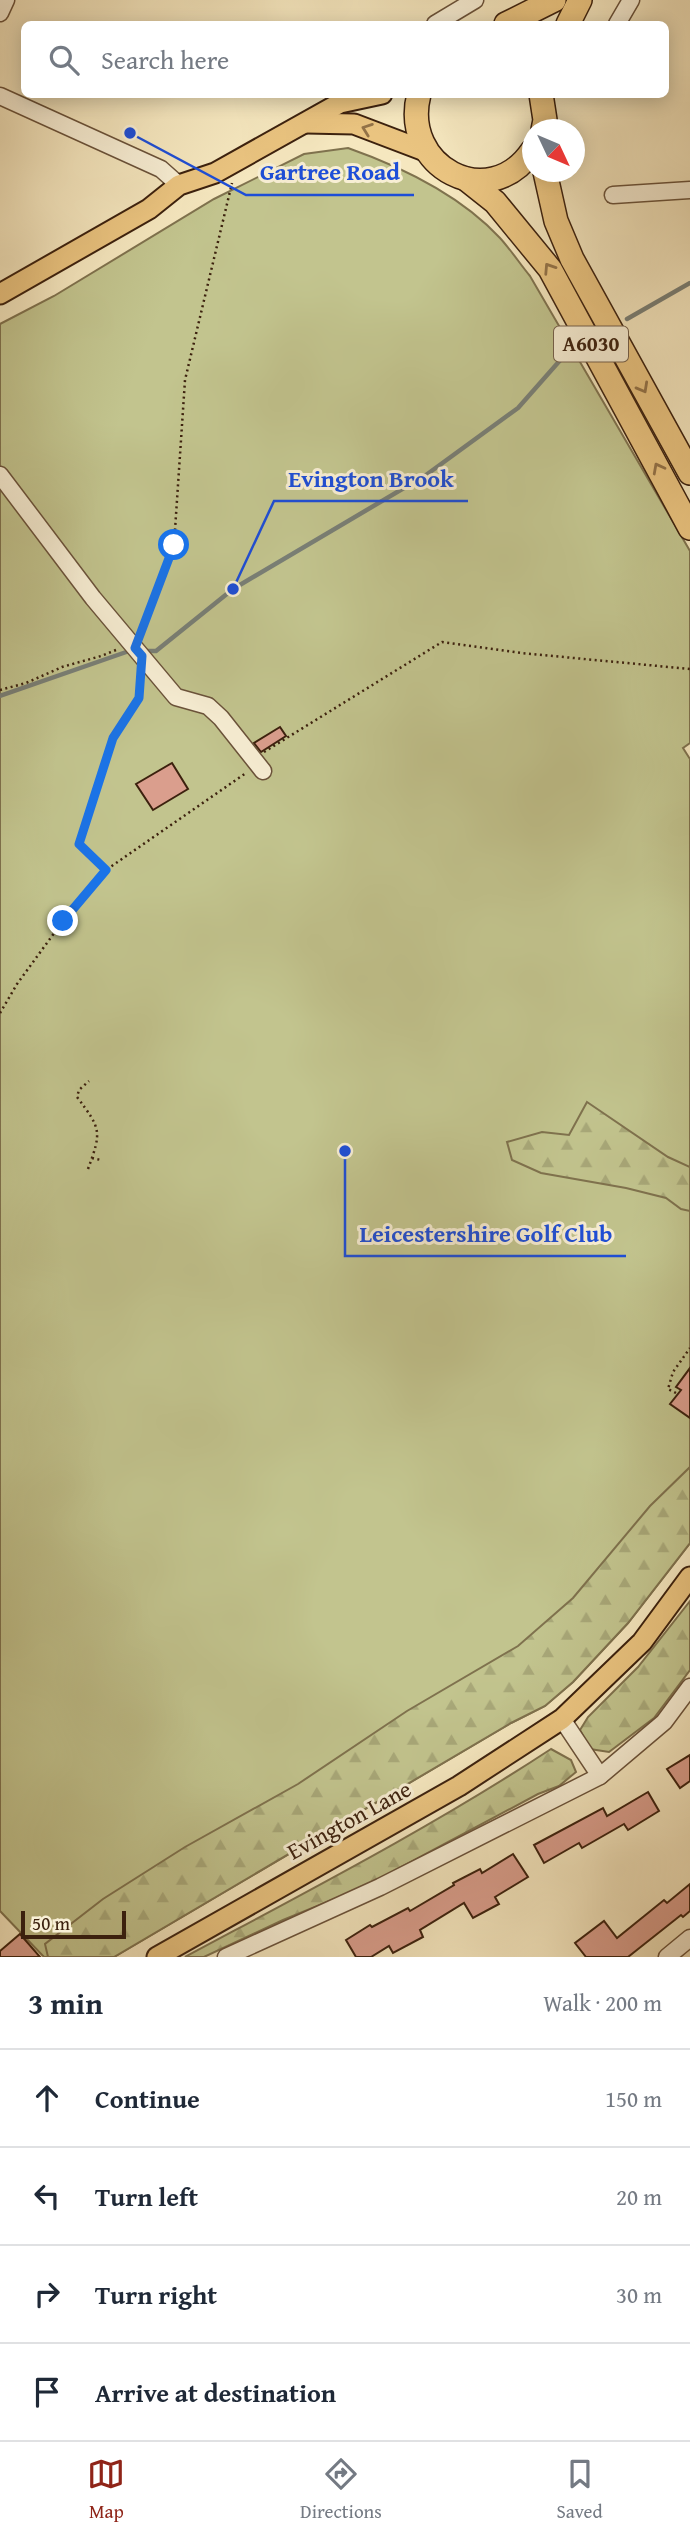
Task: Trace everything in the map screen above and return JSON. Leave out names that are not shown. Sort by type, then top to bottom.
[{"type":"highway","points":[[512,21],[554,0]]},
{"type":"highway","points":[[570,21],[580,0]]},
{"type":"highway","points":[[418,98],[415,124],[425,151],[439,166],[466,179],[482,181],[503,176],[522,165]]},
{"type":"highway","points":[[542,98],[545,119]]},
{"type":"highway","name":"A6030","points":[[466,179],[495,202],[550,269],[690,528]]},
{"type":"highway","name":"A6030","points":[[547,182],[556,221],[572,259],[690,473]]},
{"type":"main road","points":[[0,294],[149,209],[179,185],[215,173],[340,103],[363,98]]},
{"type":"main road","points":[[305,123],[354,124],[425,151]]},
{"type":"main road","name":"Evington Lane","points":[[157,1957],[459,1786],[562,1719],[642,1642],[690,1577]]},
{"type":"street","points":[[0,13],[6,0]]},
{"type":"street","points":[[440,21],[475,0]]},
{"type":"street","points":[[619,21],[631,0]]},
{"type":"street","points":[[0,96],[161,169],[179,185]]},
{"type":"street","points":[[613,195],[690,190]]},
{"type":"street","points":[[0,475],[93,598],[176,697],[208,706],[221,718],[263,771]]},
{"type":"street","points":[[226,1957],[380,1887],[600,1776],[664,1722],[690,1687]]},
{"type":"street","points":[[562,1719],[600,1776]]},
{"type":"street","points":[[667,1957],[690,1938]]},
{"type":"path","points":[[106,870],[79,844],[113,738],[139,698],[136,648],[174,545],[185,380],[234,176],[222,183]]},
{"type":"path","points":[[0,1013],[17,984],[63,921],[106,870],[250,771],[263,771],[264,752],[442,642],[521,653],[690,669]]},
{"type":"path","points":[[0,690],[26,683],[62,667],[136,648]]},
{"type":"path","points":[[88,1169],[99,1132],[94,1117],[77,1097],[79,1090],[89,1081]]},
{"type":"path","points":[[92,1158],[101,1160]]},
{"type":"path","points":[[676,1393],[668,1389],[673,1372],[690,1348]]},
{"type":"green space","points":[[348,148],[430,184],[467,209],[504,243],[530,276],[690,551],[690,743],[683,748],[690,759],[690,1543],[628,1623],[573,1682],[545,1706],[511,1723],[114,1957],[44,1957],[0,1911],[0,324],[54,296],[214,199],[304,154]]},
{"type":"green space","points":[[587,1102],[668,1157],[690,1167],[690,1211],[681,1209],[666,1198],[541,1173],[512,1160],[507,1142],[542,1132],[569,1135]]},
{"type":"green space","points":[[690,1467],[690,1543],[628,1623],[573,1682],[545,1706],[511,1723],[114,1957],[48,1957],[45,1944],[103,1899],[185,1847],[298,1784],[407,1711],[518,1646],[573,1598],[650,1506]]},
{"type":"green space","points":[[690,1601],[690,1670],[654,1718],[609,1752],[590,1749],[580,1730],[588,1717],[638,1667]]},
{"type":"green space","points":[[551,1749],[571,1760],[576,1772],[559,1786],[538,1794],[364,1887],[283,1920],[204,1957],[185,1957],[416,1831]]},
{"type":"building","points":[[280,727],[286,736],[261,752],[254,743]]},
{"type":"building","points":[[172,763],[188,789],[153,810],[136,784]]},
{"type":"building","points":[[690,1368],[690,1418],[670,1404],[681,1390],[676,1387]]},
{"type":"building","points":[[690,1755],[690,1781],[680,1788],[667,1769]]},
{"type":"building","points":[[648,1792],[659,1811],[628,1830],[624,1824],[582,1848],[579,1843],[544,1863],[534,1845],[603,1808],[607,1816]]},
{"type":"building","points":[[513,1854],[528,1877],[495,1897],[499,1904],[473,1918],[464,1903],[420,1930],[423,1937],[393,1953],[389,1946],[371,1957],[356,1957],[346,1940],[370,1925],[372,1927],[408,1908],[410,1911],[454,1885],[453,1883],[480,1869],[482,1873]]},
{"type":"building","points":[[690,1884],[690,1911],[683,1917],[681,1915],[628,1957],[586,1957],[575,1943],[604,1921],[617,1938],[664,1900],[667,1903]]},
{"type":"building","points":[[20,1934],[40,1957],[0,1957],[0,1951]]},
{"type":"waterway","points":[[627,319],[690,283]]},
{"type":"waterway","points":[[144,651],[156,651],[233,589],[426,475],[518,408],[563,357],[579,347]]},
{"type":"waterway","points":[[0,696],[132,650]]},
{"type":"place","name":"Gartree Road","points":[[130,133]]},
{"type":"place","name":"Evington Brook","points":[[233,589]]},
{"type":"place","name":"Leicestershire Golf Club","points":[[345,1151]]},
{"type":"route","points":[[63,921],[106,870],[79,844],[113,738],[139,698],[142,656],[135,648],[174,545]]}]
